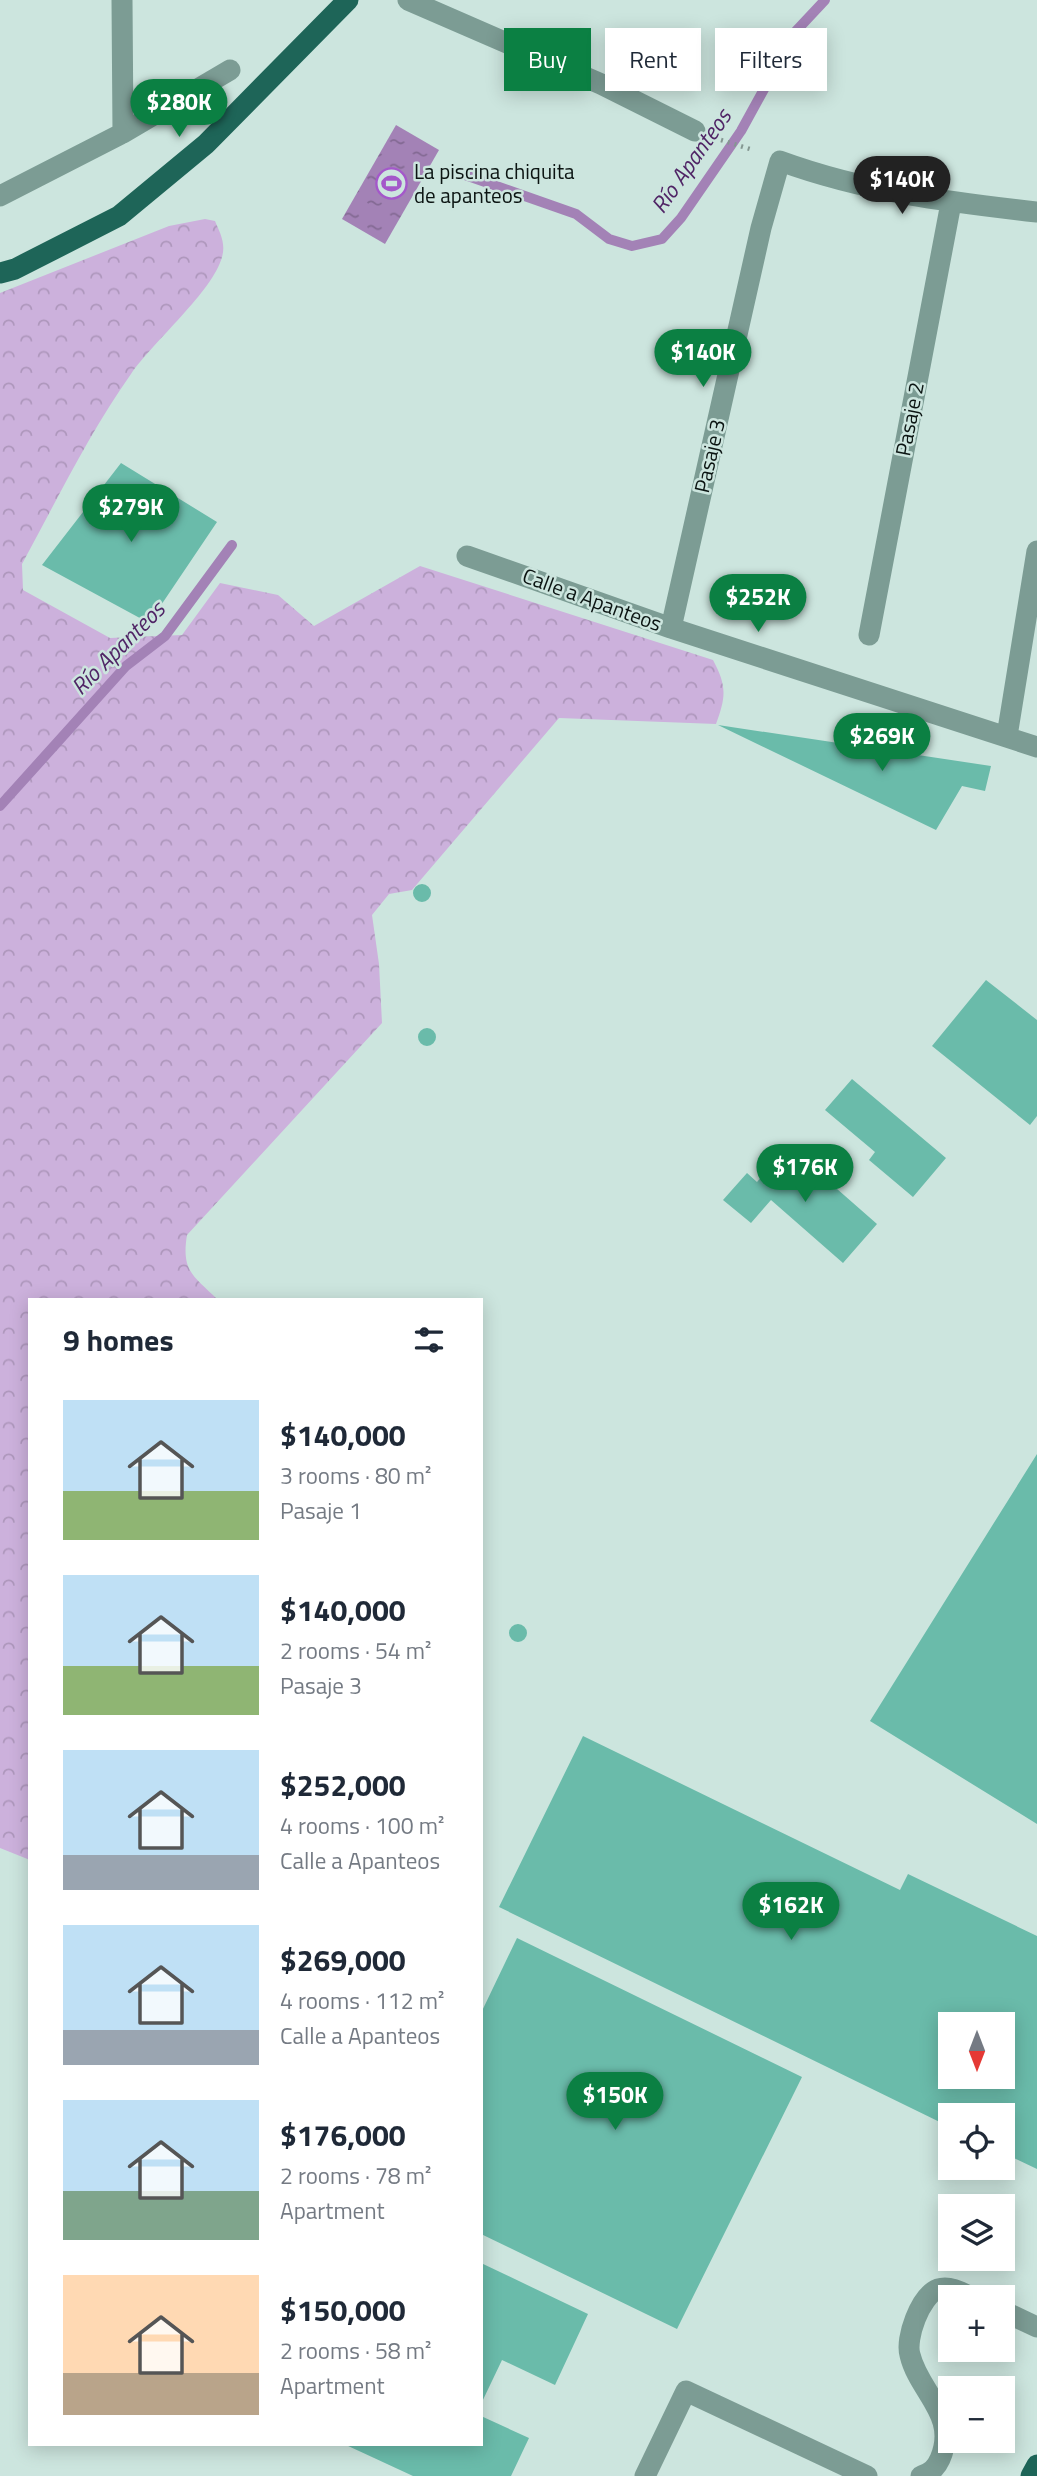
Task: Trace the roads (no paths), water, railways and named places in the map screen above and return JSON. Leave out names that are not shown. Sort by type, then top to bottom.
[{"type":"main road","points":[[0,273],[15,269],[119,216],[206,144],[348,0]]},
{"type":"main road","points":[[1031,2476],[1037,2465]]},
{"type":"street","points":[[122,0],[123,133]]},
{"type":"street","points":[[408,0],[601,84],[704,134]]},
{"type":"street","points":[[0,196],[123,133],[230,70]]},
{"type":"street","name":"Pasaje 3","points":[[671,628],[761,228],[780,161],[825,178],[894,194],[951,203]]},
{"type":"street","points":[[951,203],[1037,212]]},
{"type":"street","name":"Pasaje 2","points":[[869,635],[951,203]]},
{"type":"street","points":[[1007,736],[1037,551]]},
{"type":"street","name":"Calle a Apanteos","points":[[467,556],[671,628],[1037,747]]},
{"type":"street","points":[[922,2476],[929,2474],[937,2465],[945,2440],[945,2427],[941,2413],[911,2359],[908,2348],[911,2330],[925,2304],[938,2289]]},
{"type":"street","points":[[1015,2317],[1037,2327]]},
{"type":"street","points":[[645,2476],[686,2390],[867,2476]]},
{"type":"water","name":"La piscina chiquita de apanteos","points":[[396,125],[439,150],[385,244],[342,219]]},
{"type":"waterway","name":"Río Apanteos","points":[[465,175],[576,214],[609,239],[632,246],[662,239],[681,218],[741,131],[796,31],[825,0]]},
{"type":"waterway","name":"Río Apanteos","points":[[0,806],[126,666],[165,636],[232,545]]},
{"type":"place","name":"La piscina chiquita de apanteos","points":[[391,184]]}]
